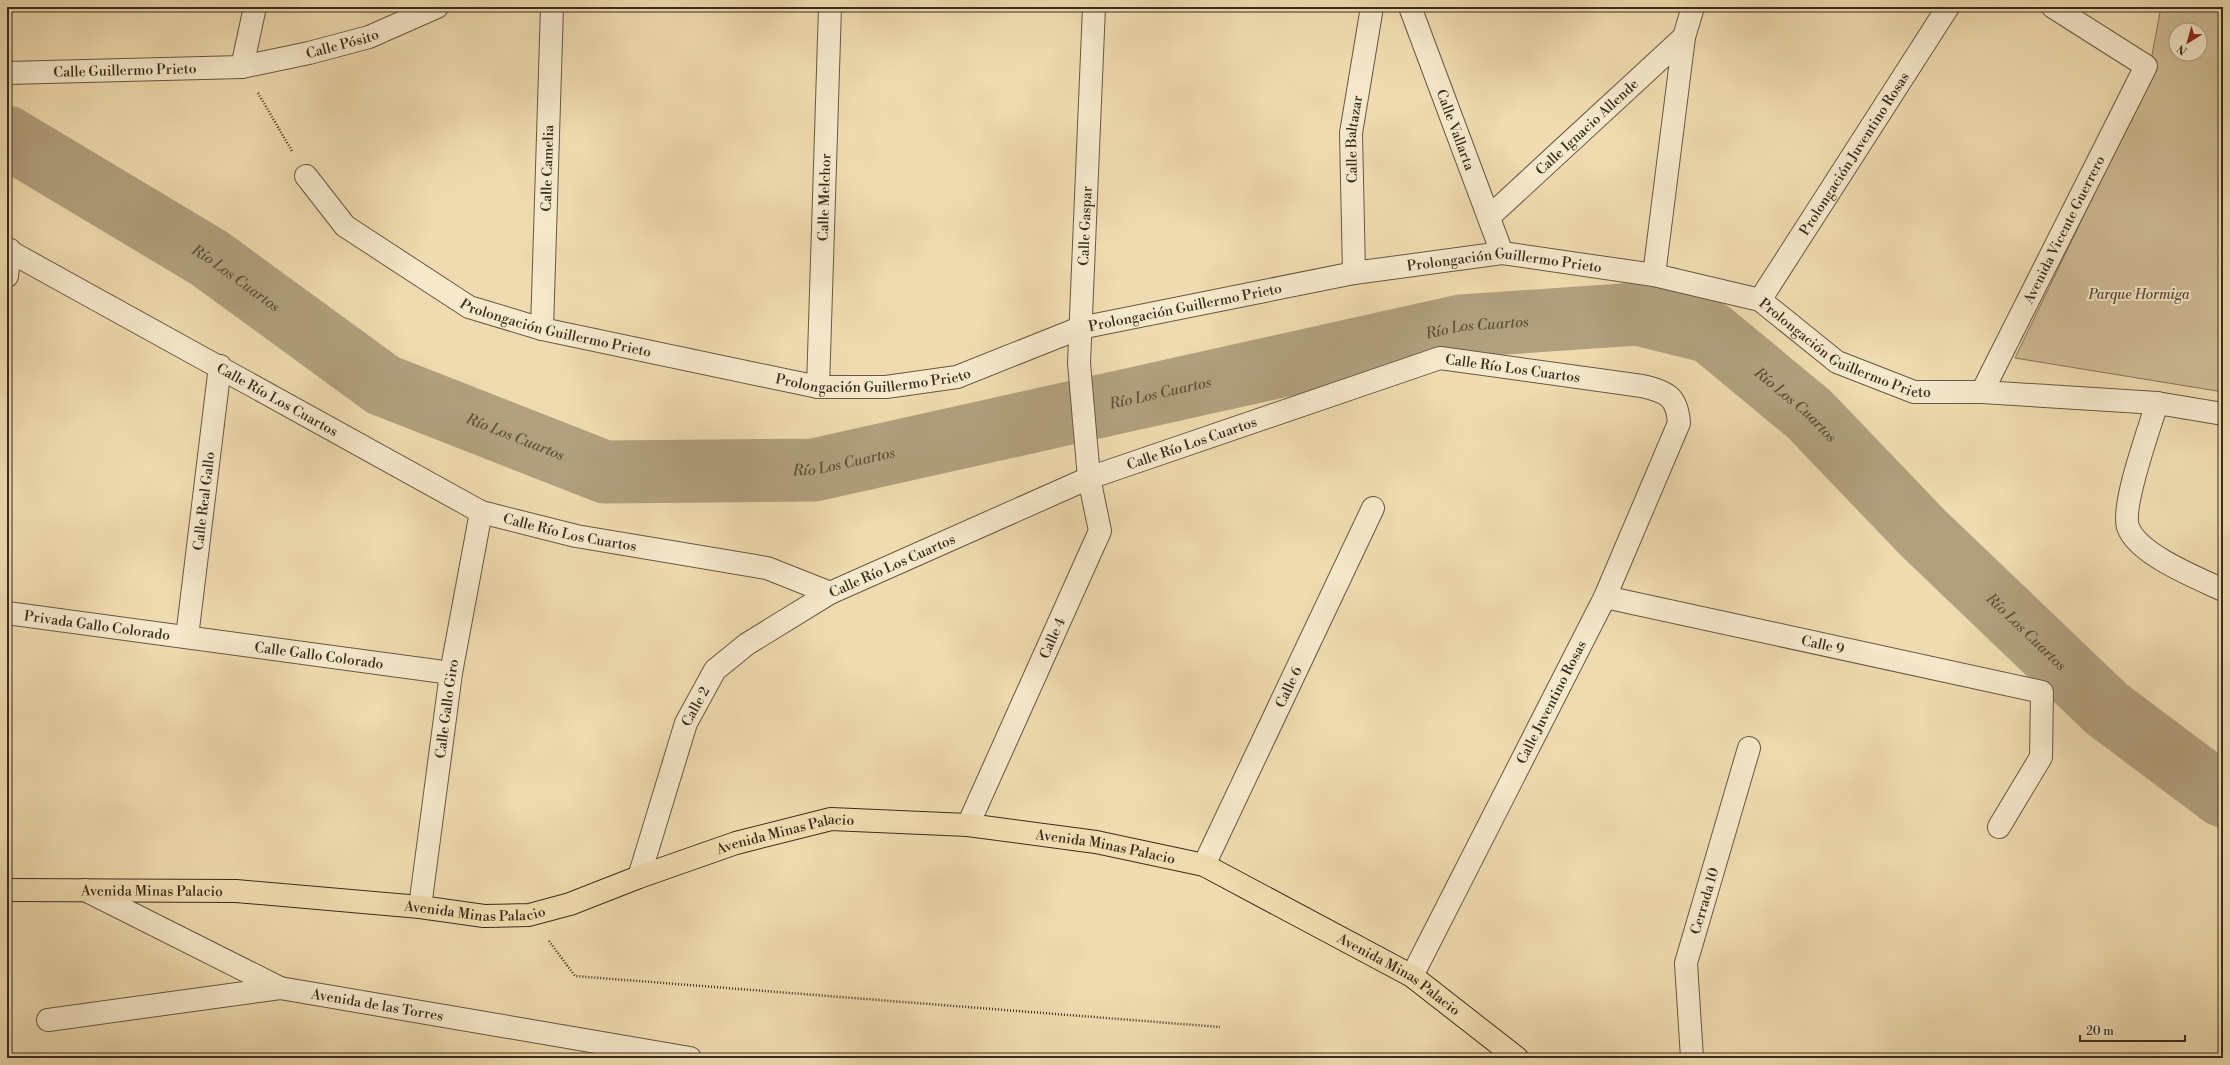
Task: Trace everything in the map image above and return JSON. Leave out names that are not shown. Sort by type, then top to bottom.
[{"type":"main road","name":"Avenida Minas Palacio","points":[[7,890],[236,891],[420,907],[484,916],[529,915],[570,904],[639,877],[736,843],[831,820],[968,825],[1096,842],[1204,865],[1412,976],[1517,1058]]},
{"type":"street","points":[[242,67],[255,7]]},
{"type":"street","name":"Calle Pósito","points":[[242,67],[309,53],[369,37],[437,7]]},
{"type":"street","name":"Calle Camelia","points":[[542,329],[552,7]]},
{"type":"street","name":"Calle Melchor","points":[[818,387],[830,7]]},
{"type":"street","name":"Calle Gaspar","points":[[1087,445],[1079,363],[1094,7]]},
{"type":"street","name":"Calle Baltazar","points":[[1354,273],[1351,133],[1372,7]]},
{"type":"street","name":"Calle Vallarta","points":[[1410,7],[1490,217],[1502,253]]},
{"type":"street","points":[[1654,275],[1684,37],[1693,7]]},
{"type":"street","name":"Prolongación Juventino Rosas","points":[[1760,300],[1948,7]]},
{"type":"street","name":"Avenida Vicente Guerrero","points":[[1982,392],[2146,66],[2053,7]]},
{"type":"street","name":"Calle Ignacio Allende","points":[[1490,217],[1684,37]]},
{"type":"street","name":"Calle Guillermo Prieto","points":[[7,73],[242,67]]},
{"type":"street","name":"Prolongación Guillermo Prieto","points":[[306,176],[345,226],[469,307],[542,329],[818,387],[886,387],[958,377],[1080,328],[1354,273],[1502,253],[1654,275],[1760,300],[1837,362],[1914,392],[1982,392],[2157,403],[2223,414]]},
{"type":"street","points":[[7,276],[9,250]]},
{"type":"street","name":"Calle Río Los Cuartos","points":[[9,250],[481,512],[576,536],[766,568],[830,593],[1089,478],[1440,358],[1642,386],[1663,391],[1678,407],[1679,423]]},
{"type":"street","name":"Calle Real Gallo","points":[[187,637],[220,366]]},
{"type":"street","points":[[2157,403],[2127,505],[2128,527],[2142,545],[2170,566],[2223,590]]},
{"type":"street","name":"Calle Juventino Rosas","points":[[1412,976],[1605,597],[1679,423]]},
{"type":"street","name":"Calle 4","points":[[968,825],[1100,531],[1089,478],[1087,445]]},
{"type":"street","name":"Calle 6","points":[[1204,865],[1373,508]]},
{"type":"street","name":"Calle Gallo Giro","points":[[420,907],[451,673],[481,512]]},
{"type":"street","name":"Calle 2","points":[[639,877],[686,723],[715,670],[746,644],[830,593]]},
{"type":"street","name":"Calle 9","points":[[1605,597],[2042,692],[2041,757],[1999,827]]},
{"type":"street","name":"Privada Gallo Colorado","points":[[7,613],[187,637]]},
{"type":"street","name":"Calle Gallo Colorado","points":[[187,637],[451,673]]},
{"type":"street","name":"Cerrada 10","points":[[1692,1058],[1686,963],[1749,748]]},
{"type":"street","name":"Avenida de las Torres","points":[[85,890],[280,988],[690,1058]]},
{"type":"street","points":[[48,1020],[280,988]]},
{"type":"path","points":[[242,67],[306,176]]},
{"type":"path","points":[[529,915],[575,976],[1220,1027]]},
{"type":"green space","name":"Parque Hormiga","points":[[2161,7],[2223,7],[2223,392],[2015,358],[2146,87]]},
{"type":"waterway","name":"Río Los Cuartos","points":[[7,137],[209,258],[383,385],[605,472],[814,470],[1461,326],[1637,314],[1710,332],[1809,414],[1923,533],[2107,709],[2223,796]]}]
